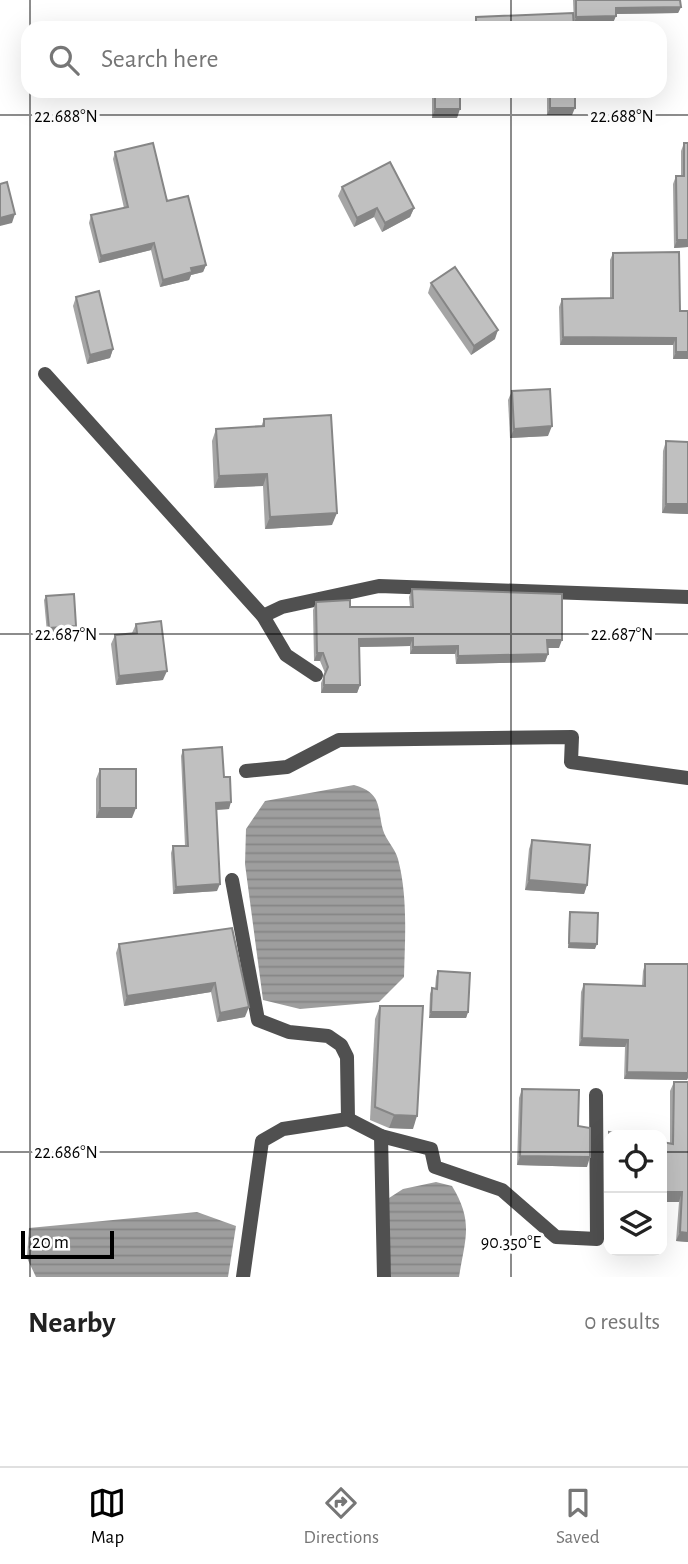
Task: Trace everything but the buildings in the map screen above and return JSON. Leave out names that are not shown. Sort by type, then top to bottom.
[{"type":"street","points":[[46,374],[263,617],[286,655],[316,675]]},
{"type":"street","points":[[263,617],[282,607],[379,586],[688,597]]},
{"type":"street","points":[[246,771],[287,767],[339,740],[572,737],[571,762],[688,778]]},
{"type":"street","points":[[232,880],[258,1020],[289,1032],[328,1036],[341,1045],[347,1058],[348,1119]]},
{"type":"street","points":[[243,1277],[262,1141],[284,1129],[348,1119],[381,1136],[430,1149],[435,1167],[502,1190],[556,1237],[597,1239],[596,1095]]},
{"type":"street","points":[[381,1136],[384,1277]]},
{"type":"shaded area","points":[[354,785],[374,796],[384,834],[398,859],[405,903],[404,977],[379,1002],[300,1009],[263,1000],[245,864],[246,829],[265,801]]},
{"type":"shaded area","points":[[436,1182],[452,1186],[463,1210],[466,1231],[459,1277],[391,1277],[386,1214],[389,1198],[403,1189]]},
{"type":"shaded area","points":[[197,1212],[236,1226],[228,1277],[36,1277],[27,1258],[29,1228]]}]
